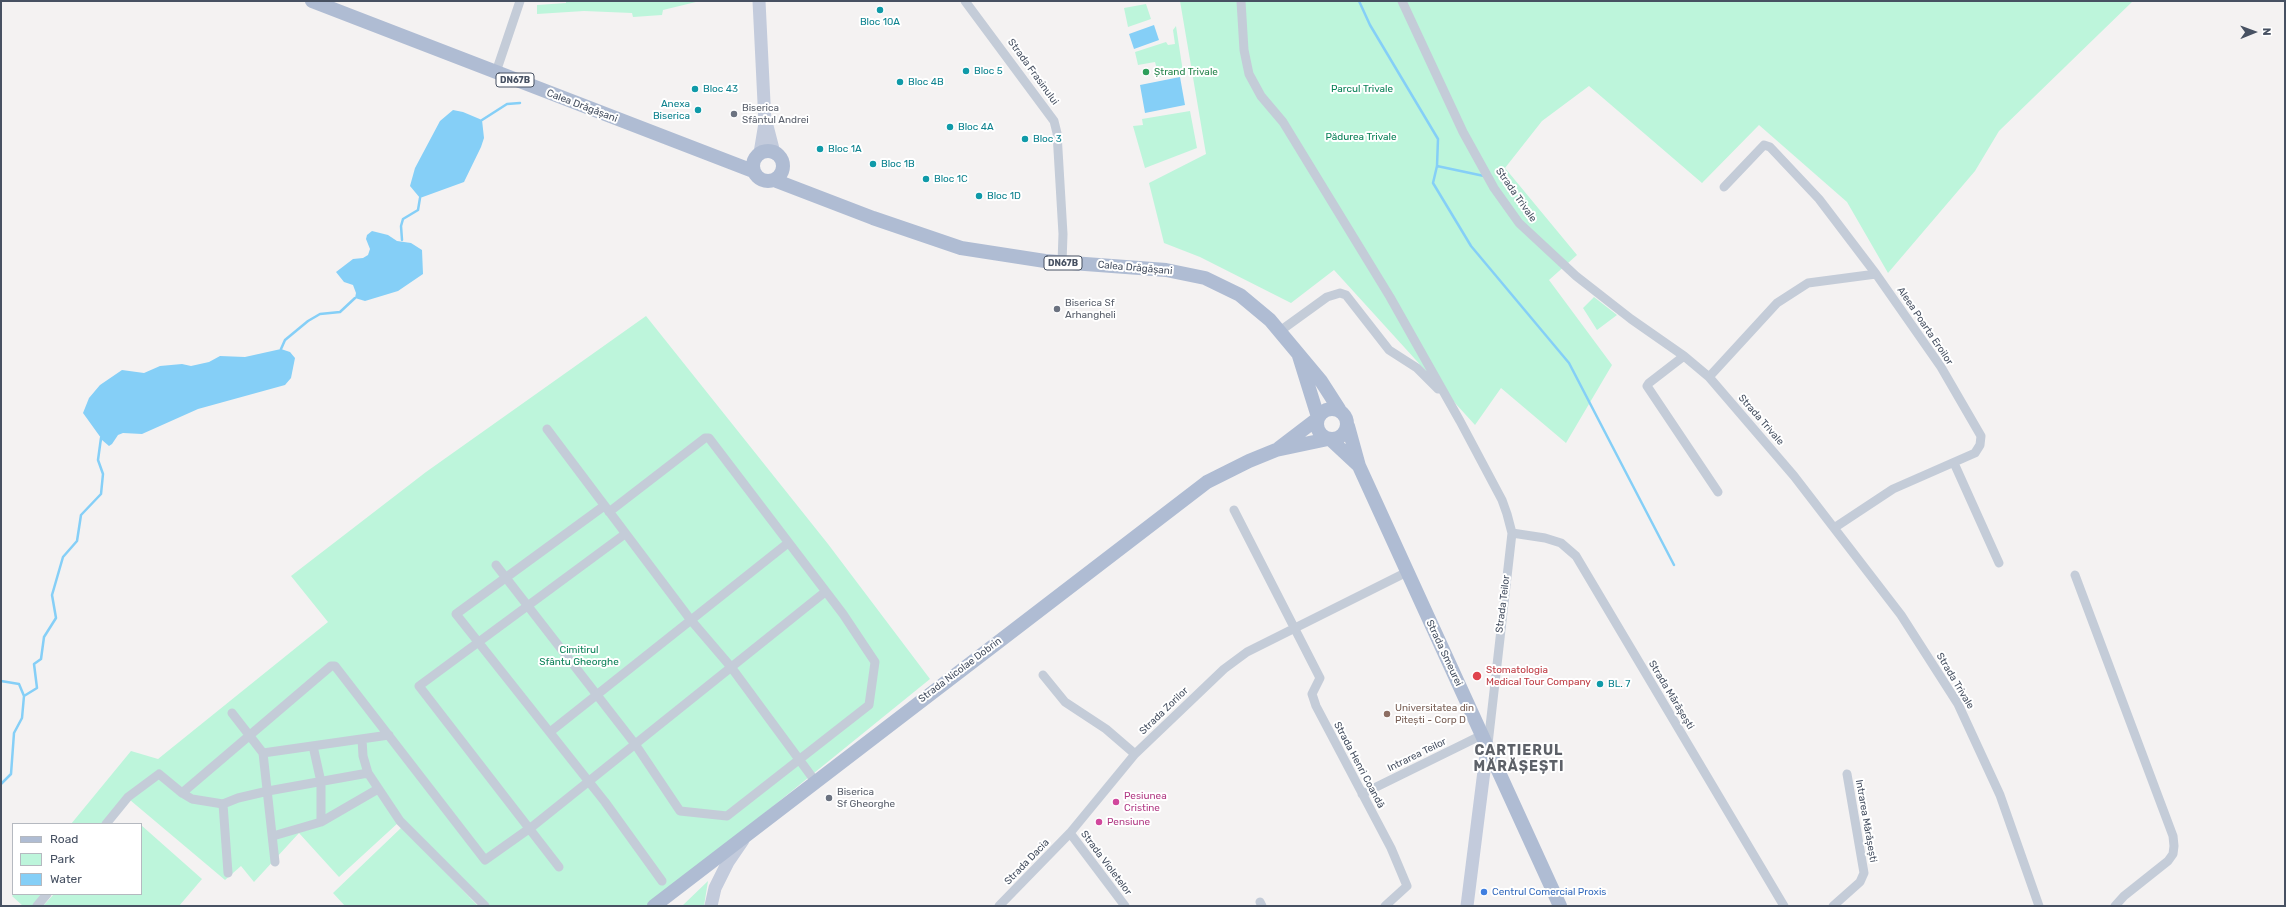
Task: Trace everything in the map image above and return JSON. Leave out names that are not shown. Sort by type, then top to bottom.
[{"type":"main road","name":"Calea Drăgășani","points":[[312,1],[718,158],[761,159],[759,179],[769,181],[778,174],[812,195],[962,248],[1002,256],[1166,270],[1205,278],[1240,295],[1280,331],[1321,381],[1339,409]]},
{"type":"main road","points":[[761,159],[781,159],[778,174]]},
{"type":"main road","name":"Calea Drăgășani","points":[[1297,350],[1318,418]]},
{"type":"main road","points":[[1329,408],[1339,409],[1346,416],[1348,426],[1343,435],[1329,439],[1320,433],[1318,418],[1329,408]]},
{"type":"main road","name":"Strada Nicolae Dobrin","points":[[1276,450],[1318,418]]},
{"type":"main road","name":"Strada Smeurei","points":[[1348,426],[1359,466],[1560,906]]},
{"type":"main road","name":"Strada Nicolae Dobrin","points":[[654,906],[815,781],[1207,482],[1276,450],[1329,439]]},
{"type":"main road","name":"Strada Smeurei","points":[[1329,439],[1359,466]]},
{"type":"street","points":[[496,72],[520,1]]},
{"type":"street","points":[[760,1],[765,123],[761,159]]},
{"type":"street","name":"Strada Frasinului","points":[[965,1],[1054,121],[1057,133],[1063,234],[1062,262]]},
{"type":"street","name":"Strada Teilor","points":[[1241,1],[1244,50],[1249,74],[1261,96],[1283,122],[1406,327],[1502,500],[1512,533],[1484,741],[1467,906]]},
{"type":"street","name":"Strada Trivale","points":[[1402,1],[1463,132],[1494,188],[1519,224],[1576,276],[1630,319],[1684,356],[1709,377],[1794,476],[1901,615],[1958,704],[2000,795],[2039,906]]},
{"type":"street","name":"Aleea Poarta Eroilor","points":[[1724,187],[1767,144],[1819,199],[1876,274],[1941,368],[1981,436],[1980,445],[1975,453],[1893,488],[1834,528]]},
{"type":"street","points":[[1709,377],[1777,303],[1808,283],[1876,274]]},
{"type":"street","points":[[1280,331],[1327,297],[1340,293],[1346,295],[1389,350],[1417,368],[1447,400]]},
{"type":"street","points":[[1684,356],[1647,386],[1718,492]]},
{"type":"street","points":[[547,429],[690,619],[731,667],[815,781]]},
{"type":"street","points":[[496,566],[506,578],[527,606],[597,694],[634,744],[680,811],[727,816],[870,705],[875,662],[843,614],[709,438],[705,438],[607,509],[506,578],[456,614],[589,781],[662,881]]},
{"type":"street","points":[[1954,463],[1999,563]]},
{"type":"street","points":[[1234,510],[1294,627]]},
{"type":"street","name":"Strada Mărășești","points":[[1512,533],[1545,538],[1561,543],[1576,556],[1784,906]]},
{"type":"street","points":[[559,867],[418,686],[625,534]]},
{"type":"street","points":[[550,732],[690,619],[788,543]]},
{"type":"street","name":"Strada Zorilor","points":[[1070,833],[1135,754],[1224,669],[1247,652],[1294,627],[1407,572]]},
{"type":"street","points":[[2075,575],[2172,836],[2174,846],[2173,854],[2168,861],[2124,896],[2115,906]]},
{"type":"street","points":[[182,793],[331,666],[335,666],[485,860],[529,829],[825,592]]},
{"type":"street","name":"Strada Henri Coandă","points":[[1294,627],[1320,678],[1312,694],[1316,706],[1391,848],[1407,886],[1385,906]]},
{"type":"street","points":[[1043,675],[1065,702],[1106,729],[1135,754]]},
{"type":"street","points":[[232,713],[263,753],[275,862]]},
{"type":"street","points":[[263,753],[389,735]]},
{"type":"street","points":[[362,739],[362,756],[368,773],[400,821],[485,906]]},
{"type":"street","name":"Intrarea Teilor","points":[[1362,794],[1484,741]]},
{"type":"street","points":[[312,746],[321,782],[320,822]]},
{"type":"street","points":[[107,823],[128,798],[159,774],[182,793],[192,799],[214,804],[223,804],[238,798],[268,791],[368,773]]},
{"type":"street","name":"Intrarea Mărășești","points":[[1833,906],[1860,882],[1864,873],[1847,774]]},
{"type":"street","points":[[273,836],[320,822],[378,789]]},
{"type":"street","points":[[223,804],[228,872]]},
{"type":"street","name":"Strada Dacia","points":[[999,906],[1070,833]]},
{"type":"street","name":"Strada Violetelor","points":[[1070,833],[1125,906]]},
{"type":"street","points":[[711,906],[715,888],[728,862],[746,835]]},
{"type":"street","points":[[37,906],[46,895]]},
{"type":"green space","points":[[566,1],[700,1],[663,10],[662,15],[633,17],[632,13],[584,11],[537,14],[537,5],[566,3]]},
{"type":"green space","name":"Pădurea Trivale","points":[[1180,1],[2133,1],[1999,131],[1975,171],[1888,273],[1847,202],[1759,125],[1702,183],[1589,86],[1542,121],[1505,168],[1577,255],[1549,280],[1612,365],[1566,443],[1501,388],[1475,425],[1334,270],[1291,303],[1200,257],[1164,243],[1149,183],[1206,154]]},
{"type":"green space","points":[[1146,4],[1151,19],[1128,27],[1124,8]]},
{"type":"green space","points":[[1176,26],[1183,72],[1159,77],[1155,62],[1138,65],[1135,52],[1166,42],[1168,45],[1175,44],[1173,30]]},
{"type":"green space","points":[[1190,111],[1197,148],[1145,168],[1133,126],[1143,125],[1142,119]]},
{"type":"green space","points":[[1594,297],[1617,315],[1597,330],[1583,308]]},
{"type":"green space","name":"Cimitirul Sfântu Gheorghe","points":[[646,316],[828,544],[930,679],[650,906],[487,906],[399,822],[339,877],[299,833],[254,882],[241,866],[225,880],[130,800],[110,823],[72,823],[131,751],[158,759],[328,622],[291,576],[426,472]]},
{"type":"green space","points":[[142,826],[202,879],[179,906],[43,906],[53,895],[142,895]]},
{"type":"green space","points":[[402,827],[478,906],[345,906],[333,893]]},
{"type":"green space","points":[[708,881],[704,906],[682,906]]},
{"type":"green space","points":[[49,895],[40,906],[23,906],[12,896]]},
{"type":"water","points":[[1154,25],[1159,40],[1134,49],[1129,34]]},
{"type":"water","points":[[1180,77],[1185,105],[1145,113],[1140,85]]},
{"type":"water","points":[[453,110],[463,112],[482,120],[484,138],[481,147],[464,182],[420,198],[410,186],[415,168],[440,121]]},
{"type":"water","points":[[372,231],[388,235],[397,241],[411,243],[422,250],[423,274],[398,291],[365,301],[355,298],[356,293],[353,285],[344,282],[336,272],[353,259],[363,258],[368,255],[370,249],[366,239],[367,235]]},
{"type":"water","points":[[281,349],[290,352],[295,358],[291,378],[285,385],[198,409],[142,434],[123,433],[118,435],[109,446],[102,440],[100,445],[101,438],[83,413],[89,398],[100,385],[122,370],[144,373],[160,366],[182,364],[191,366],[209,362],[220,356],[245,357]]},
{"type":"waterway","points":[[1359,1],[1370,25],[1438,139],[1437,166],[1433,183],[1471,246],[1569,363],[1674,565]]},
{"type":"waterway","points":[[482,120],[507,104],[520,103]]},
{"type":"waterway","points":[[1437,166],[1484,176]]},
{"type":"waterway","points":[[402,240],[401,226],[403,219],[418,210],[420,198]]},
{"type":"waterway","points":[[281,349],[285,340],[308,321],[320,314],[340,312],[355,298]]},
{"type":"waterway","points":[[24,696],[37,688],[34,664],[41,659],[44,637],[56,618],[52,595],[63,557],[77,541],[81,515],[101,494],[103,474],[98,460],[101,438]]},
{"type":"waterway","points":[[1,681],[19,684],[24,696],[22,718],[14,733],[11,774],[1,784]]},
{"type":"place","name":"Bloc 10A","points":[[880,10]]},
{"type":"place","name":"Bloc 5","points":[[966,71]]},
{"type":"place","name":"Ștrand Trivale","points":[[1146,72]]},
{"type":"place","name":"Bloc 4B","points":[[900,82]]},
{"type":"place","name":"Bloc 43","points":[[695,89]]},
{"type":"place","name":"Anexa Biserica","points":[[698,110]]},
{"type":"place","name":"Biserica Sfântul Andrei","points":[[734,114]]},
{"type":"place","name":"Bloc 4A","points":[[950,127]]},
{"type":"place","name":"Bloc 3","points":[[1025,139]]},
{"type":"place","name":"Bloc 1A","points":[[820,149]]},
{"type":"place","name":"Bloc 1B","points":[[873,164]]},
{"type":"place","name":"Bloc 1C","points":[[926,179]]},
{"type":"place","name":"Bloc 1D","points":[[979,196]]},
{"type":"place","name":"Biserica Sf Arhangheli","points":[[1057,309]]},
{"type":"place","name":"Stomatologia Medical Tour Company","points":[[1477,676]]},
{"type":"place","name":"BL. 7","points":[[1600,684]]},
{"type":"place","name":"Universitatea din Pitești - Corp D","points":[[1387,714]]},
{"type":"place","name":"Biserica Sf Gheorghe","points":[[829,798]]},
{"type":"place","name":"Pesiunea Cristine","points":[[1116,802]]},
{"type":"place","name":"Pensiune","points":[[1099,822]]},
{"type":"place","name":"Centrul Comercial Proxis","points":[[1484,892]]},
{"type":"district","name":"CARTIERUL MĂRĂȘEȘTI","points":[[1519,760]]},
{"type":"park label","name":"Parcul Trivale","points":[[1362,89]]}]
